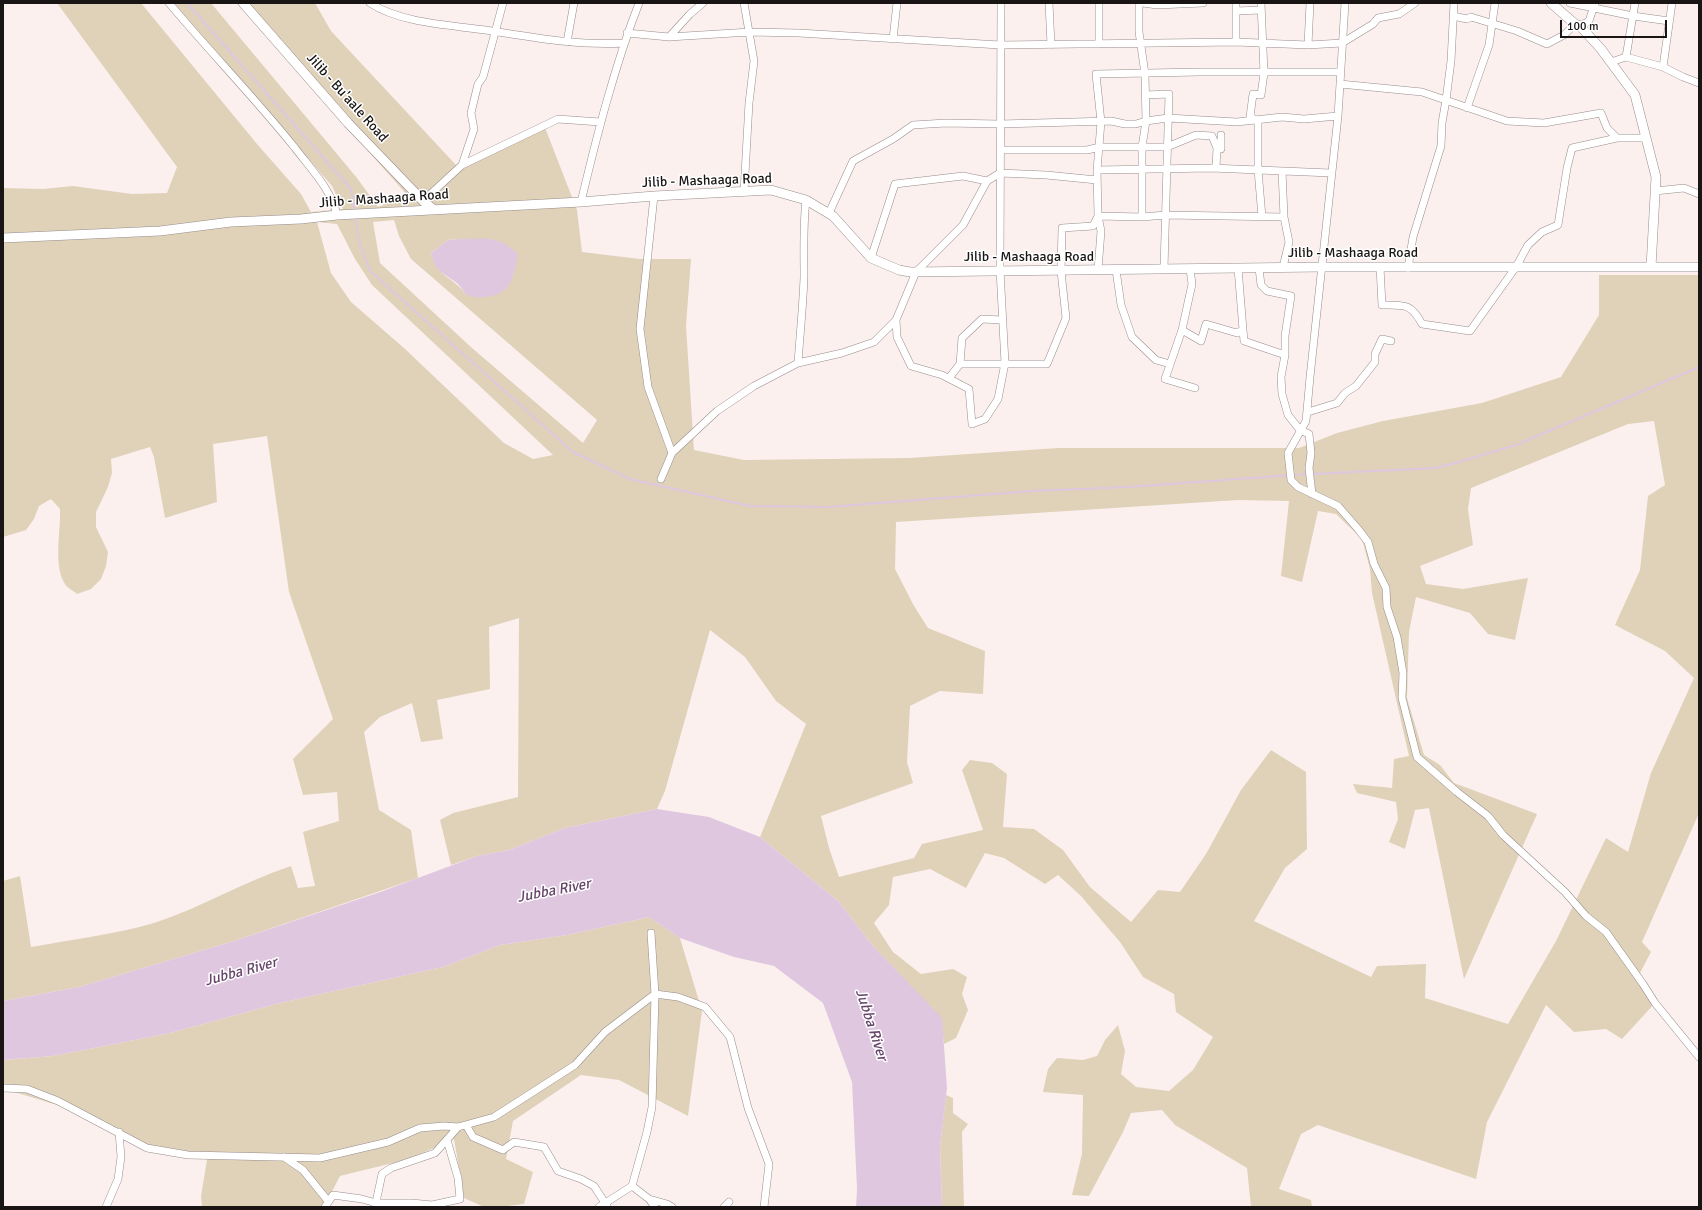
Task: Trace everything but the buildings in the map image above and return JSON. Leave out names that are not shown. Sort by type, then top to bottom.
[{"type":"main road","name":"Jilib - Bu'aale Road","points":[[243,3],[348,123],[423,201],[433,209]]},
{"type":"main road","points":[[1553,4],[1601,49],[1635,95],[1656,177],[1651,267]]},
{"type":"main road","name":"Jilib - Mashaaga Road","points":[[3,238],[160,231],[231,222],[771,190],[806,200],[829,213],[871,258],[899,270],[916,272],[1283,267],[1699,267]]},
{"type":"street","points":[[169,3],[272,120],[326,188],[334,205],[341,215]]},
{"type":"street","points":[[370,3],[382,11],[437,24],[567,42],[603,44],[624,43]]},
{"type":"street","points":[[462,165],[474,129],[471,113],[478,84],[483,77],[503,3]]},
{"type":"street","points":[[567,42],[574,3]]},
{"type":"street","points":[[581,202],[600,122],[627,33],[639,3]]},
{"type":"street","points":[[669,37],[690,14],[703,3]]},
{"type":"street","points":[[744,3],[754,61],[749,103],[744,192]]},
{"type":"street","points":[[892,39],[897,3]]},
{"type":"street","points":[[896,320],[897,337],[911,366],[942,375],[968,389],[972,424],[985,420],[998,399],[1005,363],[1000,270],[1001,3]]},
{"type":"street","points":[[1049,3],[1051,44]]},
{"type":"street","points":[[1098,44],[1099,3]]},
{"type":"street","points":[[1139,3],[1140,44],[1145,74],[1146,95],[1146,120],[1142,147],[1142,217]]},
{"type":"street","points":[[1143,3],[1203,3]]},
{"type":"street","points":[[1236,3],[1236,42]]},
{"type":"street","points":[[1308,44],[1310,3]]},
{"type":"street","points":[[1344,3],[1338,116],[1310,377],[1308,412],[1306,421],[1288,453],[1291,480],[1298,487],[1338,506],[1368,542],[1374,564],[1386,588],[1387,607],[1397,637],[1403,673],[1402,698],[1417,757],[1456,792],[1488,816],[1503,835],[1566,892],[1586,916],[1606,932],[1643,984],[1654,1003],[1699,1057]]},
{"type":"street","points":[[627,33],[669,37],[750,32],[1000,45],[1236,42],[1262,44],[1342,43],[1373,24],[1378,18],[1399,14],[1415,3]]},
{"type":"street","points":[[1408,268],[1413,237],[1441,146],[1442,123],[1451,61],[1454,3]]},
{"type":"street","points":[[1466,108],[1489,45],[1496,3]]},
{"type":"street","points":[[1570,3],[1594,6],[1633,16],[1669,21]]},
{"type":"street","points":[[1626,57],[1635,3]]},
{"type":"street","points":[[1663,67],[1672,3]]},
{"type":"street","points":[[1236,12],[1261,6],[1264,73],[1261,95],[1253,94],[1250,117],[1258,121]]},
{"type":"street","points":[[1453,16],[1467,19],[1471,17],[1517,31],[1546,44],[1564,35],[1577,25],[1589,21],[1594,6]]},
{"type":"street","points":[[1611,62],[1626,57],[1663,67],[1699,83]]},
{"type":"street","points":[[1098,270],[1101,231],[1098,216],[1097,170],[1101,122],[1096,74],[1341,72]]},
{"type":"street","points":[[1340,84],[1422,92],[1507,121],[1544,123],[1601,113],[1608,128],[1617,138]]},
{"type":"street","points":[[1146,95],[1169,94],[1164,269]]},
{"type":"street","points":[[829,213],[853,161],[893,139],[913,125],[946,123],[1000,124],[1111,121],[1125,124],[1136,124],[1146,120],[1168,118],[1237,122],[1258,121],[1282,117],[1304,119],[1338,116]]},
{"type":"street","points":[[423,201],[462,165],[558,119],[600,122]]},
{"type":"street","points":[[1213,121],[1212,136],[1217,148],[1216,168]]},
{"type":"street","points":[[1258,121],[1258,170],[1262,217]]},
{"type":"street","points":[[1000,150],[1087,150],[1100,147],[1167,147],[1196,135],[1212,136]]},
{"type":"street","points":[[1217,148],[1221,149],[1221,135]]},
{"type":"street","points":[[1380,267],[1382,305],[1402,305],[1416,312],[1422,324],[1470,331],[1516,267],[1528,245],[1542,232],[1558,224],[1567,168],[1572,148],[1617,138],[1646,138]]},
{"type":"street","points":[[1097,170],[1216,168],[1331,173]]},
{"type":"street","points":[[1282,170],[1284,216],[1289,242],[1283,267]]},
{"type":"street","points":[[661,479],[672,453],[717,411],[754,386],[798,363],[842,353],[874,342],[896,320],[916,272],[963,225],[987,181],[1000,173],[1046,175],[1097,180]]},
{"type":"street","points":[[871,258],[895,184],[963,176],[987,181]]},
{"type":"street","points":[[1655,191],[1684,188],[1699,194]]},
{"type":"street","points":[[654,196],[640,330],[648,386],[672,453]]},
{"type":"street","points":[[798,363],[802,329],[804,276],[803,223],[806,200]]},
{"type":"street","points":[[1098,216],[1142,217],[1166,214],[1262,217],[1284,216]]},
{"type":"street","points":[[960,364],[1047,364],[1066,318],[1061,271],[1062,228],[1093,226],[1098,216]]},
{"type":"street","points":[[1238,268],[1244,341],[1285,355]]},
{"type":"street","points":[[1258,268],[1261,285],[1267,291],[1291,296],[1285,336],[1285,355],[1281,377],[1282,394],[1288,415],[1300,430],[1309,434],[1311,453],[1309,468],[1312,494]]},
{"type":"street","points":[[1190,269],[1192,284],[1182,330],[1165,379],[1195,388]]},
{"type":"street","points":[[1116,270],[1121,305],[1132,337],[1156,360],[1170,364]]},
{"type":"street","points":[[949,378],[960,364],[962,338],[982,319],[1002,320]]},
{"type":"street","points":[[1182,330],[1201,341],[1206,324],[1237,333],[1243,330]]},
{"type":"street","points":[[1308,412],[1337,403],[1345,393],[1356,386],[1371,368],[1375,362],[1375,354],[1382,339],[1391,341]]},
{"type":"street","points":[[466,1125],[473,1137],[503,1150],[514,1142],[544,1147],[558,1171],[581,1179],[594,1186],[604,1206],[632,1186],[647,1132],[652,1107],[655,994],[651,932]]},
{"type":"street","points":[[3,1088],[27,1089],[58,1101],[147,1148],[188,1155],[320,1158],[388,1142],[420,1128],[444,1126],[458,1127],[494,1117],[575,1065],[605,1032],[655,994],[678,997],[705,1007],[730,1037],[748,1108],[769,1164],[764,1207]]},
{"type":"street","points":[[376,1205],[382,1174],[391,1168],[435,1153],[458,1127]]},
{"type":"street","points":[[106,1207],[118,1180],[121,1156],[119,1132]]},
{"type":"street","points":[[284,1157],[303,1170],[327,1204],[333,1194],[362,1199],[376,1205],[412,1203],[432,1205],[460,1199],[458,1178],[447,1140]]},
{"type":"street","points":[[632,1186],[649,1199],[655,1207]]},
{"type":"street","points":[[649,1199],[672,1207]]},
{"type":"shaded area","points":[[57,3],[141,3],[257,144],[301,194],[311,212],[343,209],[332,186],[174,3],[211,3],[357,178],[378,207],[407,195],[239,3],[315,3],[331,31],[456,165],[544,125],[577,210],[582,252],[640,259],[691,259],[686,326],[694,450],[744,460],[909,458],[1058,448],[1299,448],[1337,433],[1383,421],[1482,403],[1561,377],[1599,315],[1599,275],[1699,275],[1699,813],[1642,942],[1651,952],[1640,973],[1655,1003],[1622,1039],[1606,1029],[1574,1032],[1546,1005],[1487,1122],[1476,1179],[1318,1125],[1301,1134],[1279,1189],[1311,1200],[1312,1207],[1251,1207],[1247,1168],[1175,1125],[1162,1110],[1131,1113],[1123,1132],[1089,1196],[1072,1195],[1082,1154],[1083,1095],[1043,1092],[1048,1069],[1057,1058],[1083,1060],[1097,1056],[1105,1040],[1118,1025],[1125,1051],[1121,1074],[1136,1087],[1169,1091],[1193,1070],[1213,1037],[1176,1012],[1174,994],[1143,977],[1120,942],[1081,896],[1058,875],[1045,884],[1004,858],[985,853],[966,888],[930,869],[893,877],[889,905],[874,923],[893,952],[921,974],[953,969],[967,977],[962,994],[968,1010],[956,1038],[944,1044],[941,1018],[873,946],[838,901],[760,837],[806,724],[776,701],[745,657],[710,630],[665,791],[657,809],[565,828],[509,850],[477,856],[451,865],[440,820],[453,813],[518,797],[519,618],[489,627],[490,689],[437,700],[443,739],[421,742],[412,703],[380,717],[364,732],[379,810],[411,830],[418,878],[234,941],[79,987],[3,1001],[3,881],[20,876],[31,947],[93,936],[139,927],[171,917],[256,879],[291,866],[298,888],[315,886],[303,832],[339,821],[337,792],[303,795],[293,759],[333,719],[289,592],[267,436],[213,444],[217,502],[165,518],[154,457],[150,447],[111,459],[112,473],[108,487],[96,512],[96,527],[108,552],[106,566],[101,579],[91,589],[77,594],[66,585],[61,576],[58,558],[60,509],[51,499],[39,506],[34,519],[26,530],[3,537],[3,188],[43,189],[73,186],[132,194],[167,193],[177,167]],"holes":[[[394,220],[399,236],[411,259],[597,420],[583,443],[472,348],[380,263],[373,222]],[[317,222],[337,224],[355,259],[372,285],[553,455],[533,459],[504,443],[404,348],[351,302],[331,273]],[[490,239],[466,294],[461,288],[441,272],[433,261],[431,253],[448,240]],[[1654,421],[1665,485],[1648,496],[1640,570],[1615,625],[1665,651],[1694,678],[1651,773],[1628,852],[1606,838],[1556,941],[1508,1024],[1425,998],[1426,964],[1377,966],[1371,977],[1254,921],[1285,868],[1307,849],[1306,772],[1271,750],[1241,790],[1206,854],[1180,892],[1158,890],[1131,922],[1090,887],[1063,850],[1034,829],[1003,827],[1007,774],[992,763],[970,760],[962,770],[983,830],[922,844],[914,858],[839,877],[829,848],[821,816],[913,783],[907,762],[910,706],[940,691],[983,694],[985,651],[928,628],[914,606],[895,569],[896,522],[1238,500],[1289,501],[1281,576],[1302,582],[1318,511],[1336,514],[1362,539],[1370,569],[1372,593],[1409,756],[1394,759],[1392,788],[1353,784],[1357,793],[1396,802],[1398,819],[1389,842],[1405,849],[1415,810],[1429,808],[1464,979],[1537,814],[1454,783],[1440,765],[1424,755],[1407,698],[1409,632],[1416,597],[1470,613],[1488,634],[1515,640],[1528,578],[1463,589],[1426,584],[1420,566],[1473,545],[1468,509],[1471,488],[1628,424]]]},
{"type":"shaded area","points":[[649,917],[680,938],[702,1011],[688,1116],[619,1080],[581,1075],[513,1121],[506,1159],[533,1172],[524,1204],[484,1207],[464,1198],[454,1139],[409,1159],[340,1176],[324,1207],[202,1207],[201,1196],[208,1154],[158,1153],[67,1108],[11,1091],[3,1092],[3,1060],[53,1056],[170,1033],[280,1003],[443,967],[500,945],[567,935]]},
{"type":"shaded area","points":[[946,1095],[953,1098],[953,1113],[968,1124],[962,1132],[964,1207],[942,1207],[940,1147]]},
{"type":"water","points":[[483,238],[497,240],[504,243],[518,254],[513,277],[506,289],[493,296],[470,296],[438,268],[431,253],[448,240]]},
{"type":"water","name":"Jubba River","points":[[657,809],[709,817],[760,837],[838,901],[873,946],[942,1018],[947,1088],[940,1147],[942,1207],[856,1207],[857,1189],[852,1082],[823,1003],[774,966],[734,957],[680,938],[649,917],[567,935],[500,945],[443,967],[280,1003],[170,1033],[53,1056],[3,1060],[3,1001],[79,987],[234,941],[383,891],[477,856],[509,850],[565,828]]},
{"type":"waterway","points":[[187,3],[351,189],[355,212]]},
{"type":"waterway","points":[[355,216],[359,241],[370,271],[573,452],[630,479],[750,506],[828,507],[1032,491],[1127,487],[1307,474]]},
{"type":"waterway","points":[[1312,474],[1435,468],[1459,462],[1516,445],[1699,367]]}]
